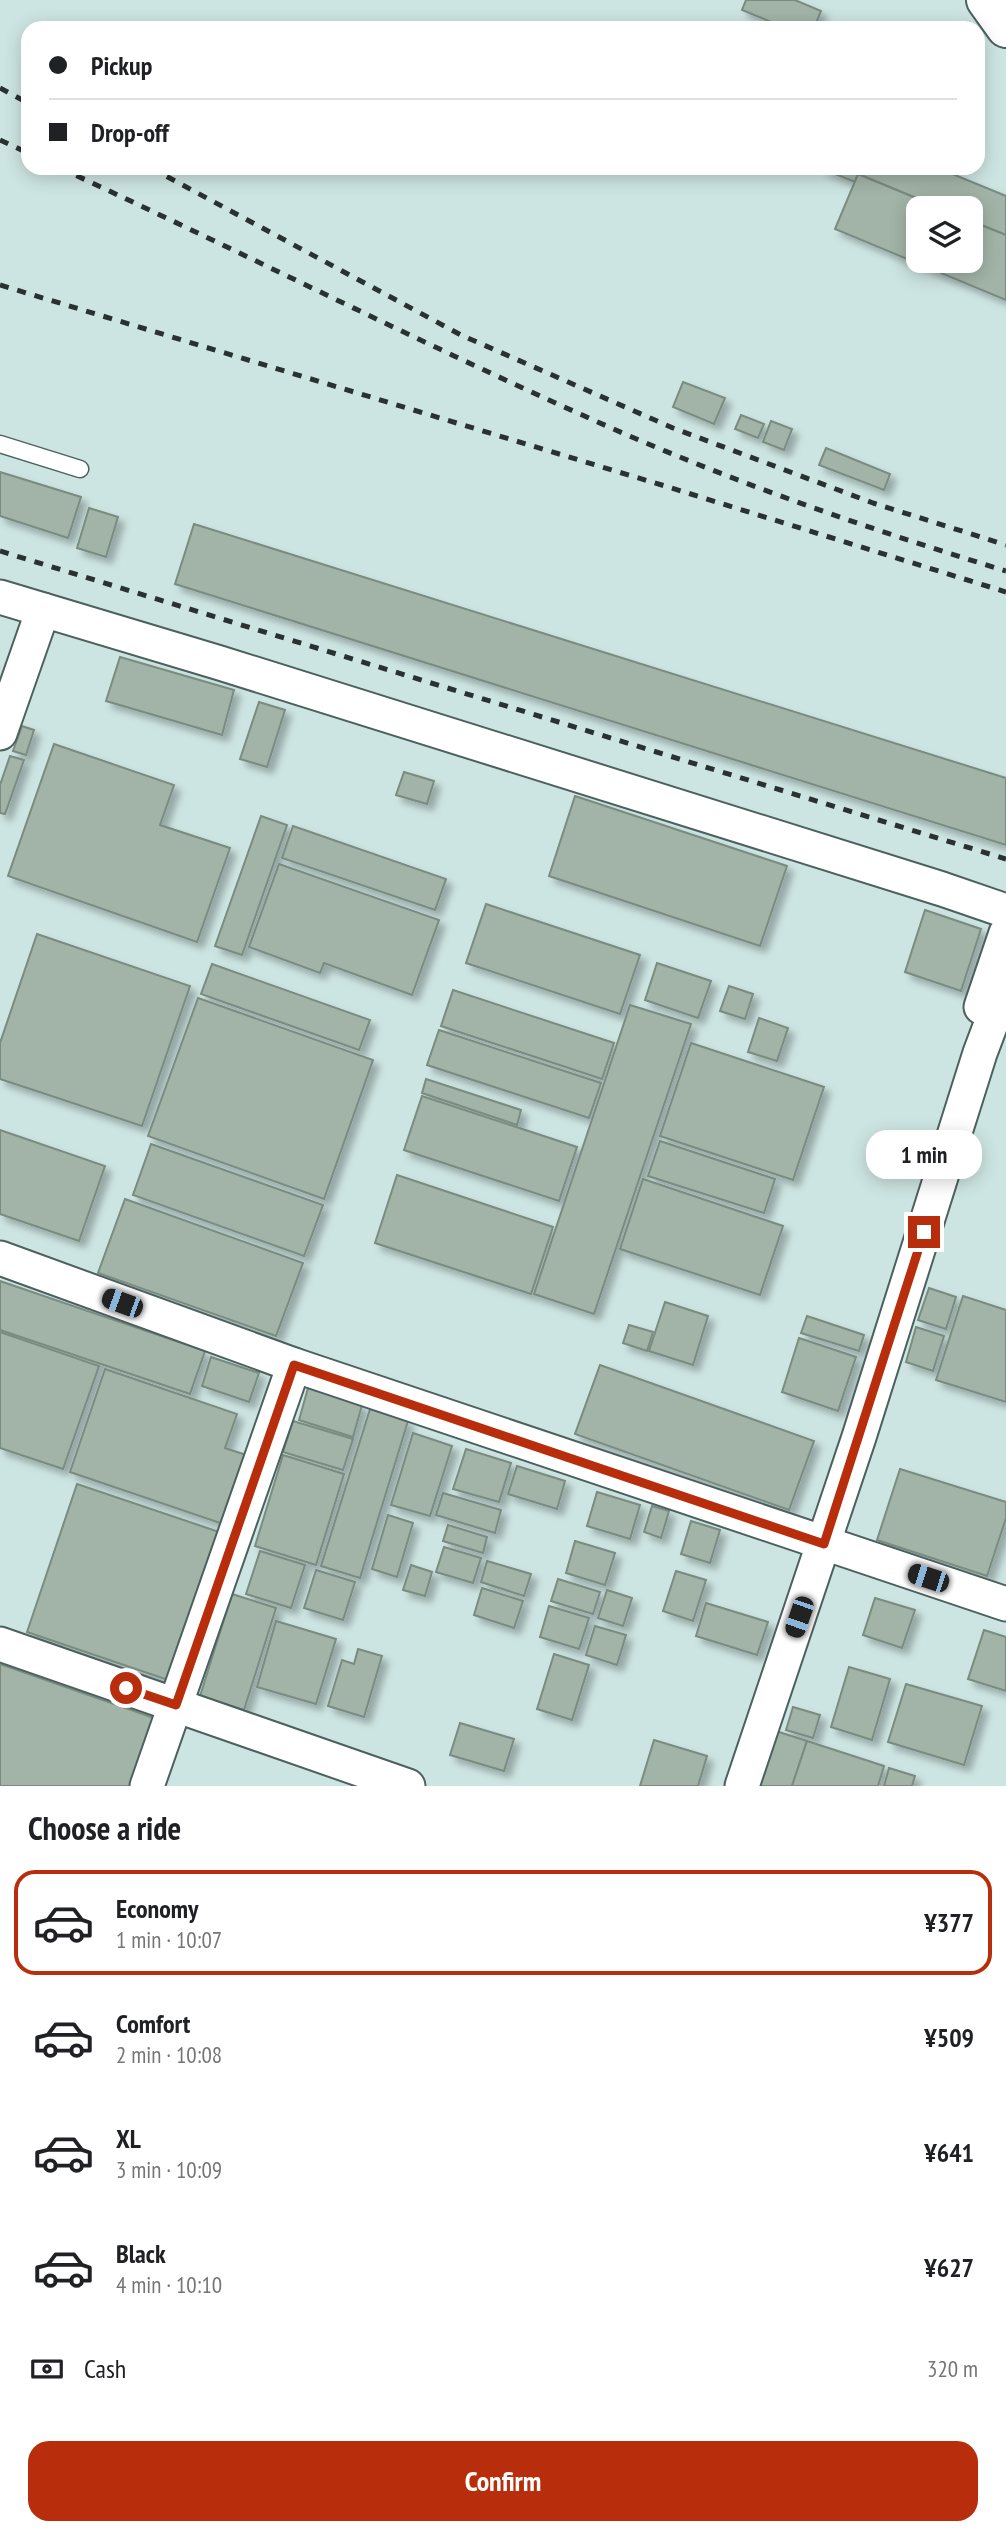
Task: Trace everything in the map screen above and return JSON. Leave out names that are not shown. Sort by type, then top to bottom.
[{"type":"street","points":[[986,0],[1006,28]]},
{"type":"street","points":[[0,597],[220,663],[1006,911]]},
{"type":"street","points":[[0,733],[43,610]]},
{"type":"street","points":[[980,1053],[974,1027],[1006,933]]},
{"type":"street","points":[[742,1786],[824,1544],[980,1053],[1006,984]]},
{"type":"street","points":[[980,1053],[1006,1031]]},
{"type":"street","points":[[0,1258],[294,1365],[1006,1604]]},
{"type":"street","points":[[147,1786],[294,1365]]},
{"type":"street","points":[[0,1644],[408,1786]]},
{"type":"lane","points":[[0,444],[80,469]]},
{"type":"building","points":[[746,0],[795,0],[821,11],[817,21],[769,21],[742,10]]},
{"type":"building","points":[[838,175],[858,175],[855,182]]},
{"type":"building","points":[[858,175],[911,196],[906,196],[906,258],[835,229]]},
{"type":"building","points":[[860,175],[955,175],[1006,196],[1006,235],[983,226],[983,196],[911,196]]},
{"type":"building","points":[[983,226],[1006,235],[1006,300],[941,273],[983,273]]},
{"type":"building","points":[[683,382],[725,398],[714,424],[673,407]]},
{"type":"building","points":[[741,415],[764,424],[758,438],[735,429]]},
{"type":"building","points":[[771,421],[792,429],[784,450],[763,442]]},
{"type":"building","points":[[826,448],[890,474],[884,490],[819,465]]},
{"type":"building","points":[[0,472],[81,497],[68,538],[0,516]]},
{"type":"building","points":[[89,508],[118,517],[106,557],[77,548]]},
{"type":"building","points":[[194,524],[1006,778],[1006,845],[175,584]]},
{"type":"building","points":[[120,657],[234,690],[222,735],[106,701]]},
{"type":"building","points":[[259,702],[285,710],[267,767],[240,759]]},
{"type":"building","points":[[22,726],[34,730],[26,755],[13,751]]},
{"type":"building","points":[[54,744],[174,785],[160,825],[230,848],[197,942],[8,876]]},
{"type":"building","points":[[10,756],[24,760],[5,814],[0,813],[0,785]]},
{"type":"building","points":[[404,772],[434,781],[427,804],[396,795]]},
{"type":"building","points":[[575,796],[787,866],[760,946],[549,876]]},
{"type":"building","points":[[261,816],[287,825],[242,955],[215,946]]},
{"type":"building","points":[[293,826],[446,879],[435,910],[282,858]]},
{"type":"building","points":[[279,864],[439,920],[412,995],[324,963],[320,973],[249,947]]},
{"type":"building","points":[[486,904],[640,955],[620,1014],[466,963]]},
{"type":"building","points":[[925,910],[981,929],[961,991],[905,972]]},
{"type":"building","points":[[37,934],[190,986],[142,1126],[0,1079],[0,1043]]},
{"type":"building","points":[[657,963],[711,981],[698,1018],[645,1000]]},
{"type":"building","points":[[212,964],[370,1020],[359,1050],[201,994]]},
{"type":"building","points":[[729,986],[753,994],[745,1019],[720,1011]]},
{"type":"building","points":[[453,990],[614,1043],[602,1079],[441,1026]]},
{"type":"building","points":[[198,998],[373,1060],[324,1199],[148,1136]]},
{"type":"building","points":[[630,1005],[691,1024],[594,1314],[534,1294]]},
{"type":"building","points":[[759,1018],[788,1028],[777,1061],[748,1052]]},
{"type":"building","points":[[439,1030],[601,1083],[589,1118],[427,1065]]},
{"type":"building","points":[[691,1043],[824,1087],[793,1180],[660,1136]]},
{"type":"building","points":[[426,1079],[521,1110],[517,1125],[422,1093]]},
{"type":"building","points":[[422,1096],[577,1147],[559,1201],[404,1150]]},
{"type":"building","points":[[0,1130],[105,1166],[79,1241],[0,1214]]},
{"type":"building","points":[[660,1141],[775,1179],[764,1213],[648,1176]]},
{"type":"building","points":[[151,1144],[323,1205],[304,1256],[133,1195]]},
{"type":"building","points":[[397,1175],[553,1227],[531,1294],[375,1243]]},
{"type":"building","points":[[643,1179],[783,1226],[760,1295],[620,1249]]},
{"type":"building","points":[[125,1199],[303,1263],[276,1336],[98,1273]]},
{"type":"building","points":[[0,1281],[205,1351],[190,1394],[0,1330]]},
{"type":"building","points":[[929,1288],[956,1297],[946,1329],[918,1320]]},
{"type":"building","points":[[963,1296],[1006,1310],[1006,1402],[936,1380]]},
{"type":"building","points":[[665,1302],[708,1316],[693,1365],[649,1351]]},
{"type":"building","points":[[807,1316],[864,1335],[859,1351],[801,1333]]},
{"type":"building","points":[[629,1325],[653,1332],[647,1351],[623,1343]]},
{"type":"building","points":[[916,1327],[944,1336],[933,1371],[906,1362]]},
{"type":"building","points":[[0,1332],[99,1366],[63,1469],[0,1448]]},
{"type":"building","points":[[799,1338],[856,1357],[838,1411],[782,1392]]},
{"type":"building","points":[[211,1357],[259,1373],[249,1402],[202,1386]]},
{"type":"building","points":[[600,1365],[814,1441],[789,1510],[575,1434]]},
{"type":"building","points":[[105,1369],[237,1414],[225,1448],[249,1456],[226,1525],[70,1472]]},
{"type":"building","points":[[308,1388],[362,1405],[353,1437],[299,1420]]},
{"type":"building","points":[[370,1409],[408,1421],[360,1578],[321,1566]]},
{"type":"building","points":[[293,1421],[353,1439],[343,1470],[283,1452]]},
{"type":"building","points":[[413,1433],[452,1446],[430,1516],[391,1505]]},
{"type":"building","points":[[466,1449],[511,1463],[499,1502],[453,1489]]},
{"type":"building","points":[[283,1455],[344,1474],[316,1565],[255,1546]]},
{"type":"building","points":[[517,1466],[565,1481],[557,1509],[508,1494]]},
{"type":"building","points":[[900,1469],[1006,1502],[1006,1518],[987,1576],[877,1540]]},
{"type":"building","points":[[77,1484],[219,1532],[168,1680],[27,1632]]},
{"type":"building","points":[[597,1492],[640,1505],[630,1539],[587,1526]]},
{"type":"building","points":[[443,1493],[501,1510],[495,1533],[436,1515]]},
{"type":"building","points":[[652,1506],[669,1511],[661,1538],[644,1532]]},
{"type":"building","points":[[388,1515],[413,1523],[397,1577],[372,1569]]},
{"type":"building","points":[[691,1521],[720,1530],[710,1563],[681,1554]]},
{"type":"building","points":[[448,1525],[487,1537],[483,1553],[443,1541]]},
{"type":"building","points":[[575,1541],[615,1553],[605,1585],[566,1573]]},
{"type":"building","points":[[444,1547],[481,1558],[473,1583],[436,1572]]},
{"type":"building","points":[[260,1551],[305,1565],[291,1608],[246,1594]]},
{"type":"building","points":[[487,1561],[531,1574],[524,1596],[481,1582]]},
{"type":"building","points":[[411,1565],[432,1572],[425,1596],[403,1590]]},
{"type":"building","points":[[316,1570],[355,1582],[343,1620],[304,1608]]},
{"type":"building","points":[[676,1571],[706,1580],[693,1621],[663,1611]]},
{"type":"building","points":[[558,1579],[600,1592],[593,1614],[551,1601]]},
{"type":"building","points":[[482,1588],[523,1601],[514,1628],[474,1615]]},
{"type":"building","points":[[607,1590],[632,1598],[623,1626],[598,1618]]},
{"type":"building","points":[[232,1594],[276,1608],[244,1710],[200,1696]]},
{"type":"building","points":[[875,1598],[915,1610],[902,1648],[863,1635]]},
{"type":"building","points":[[706,1603],[768,1622],[757,1655],[696,1636]]},
{"type":"building","points":[[549,1606],[589,1618],[579,1649],[540,1637]]},
{"type":"building","points":[[276,1621],[336,1639],[316,1704],[257,1687]]},
{"type":"building","points":[[595,1626],[626,1635],[617,1665],[586,1655]]},
{"type":"building","points":[[984,1630],[1006,1637],[1006,1691],[968,1679]]},
{"type":"building","points":[[358,1649],[382,1656],[364,1717],[328,1706],[342,1660],[354,1664]]},
{"type":"building","points":[[554,1654],[589,1665],[572,1720],[537,1709]]},
{"type":"building","points":[[0,1664],[154,1718],[130,1786],[0,1786]]},
{"type":"building","points":[[849,1667],[890,1679],[872,1740],[831,1727]]},
{"type":"building","points":[[906,1684],[982,1706],[964,1765],[888,1742]]},
{"type":"building","points":[[793,1707],[820,1715],[813,1738],[786,1730]]},
{"type":"building","points":[[460,1723],[514,1739],[504,1771],[450,1755]]},
{"type":"building","points":[[776,1731],[807,1741],[792,1786],[758,1786]]},
{"type":"building","points":[[654,1740],[707,1756],[698,1786],[640,1786]]},
{"type":"building","points":[[807,1741],[884,1766],[878,1786],[792,1786]]},
{"type":"building","points":[[889,1768],[915,1776],[912,1786],[884,1786]]},
{"type":"railway","points":[[0,88],[21,99]]},
{"type":"railway","points":[[0,140],[21,150]]},
{"type":"railway","points":[[75,175],[471,364],[658,448],[806,505],[1006,571]]},
{"type":"railway","points":[[164,175],[461,335],[673,428],[873,503],[1006,545]]},
{"type":"railway","points":[[0,285],[1006,592]]},
{"type":"railway","points":[[0,551],[1006,859]]},
{"type":"route","points":[[126,1688],[176,1705],[294,1365],[824,1544],[924,1232]]}]
